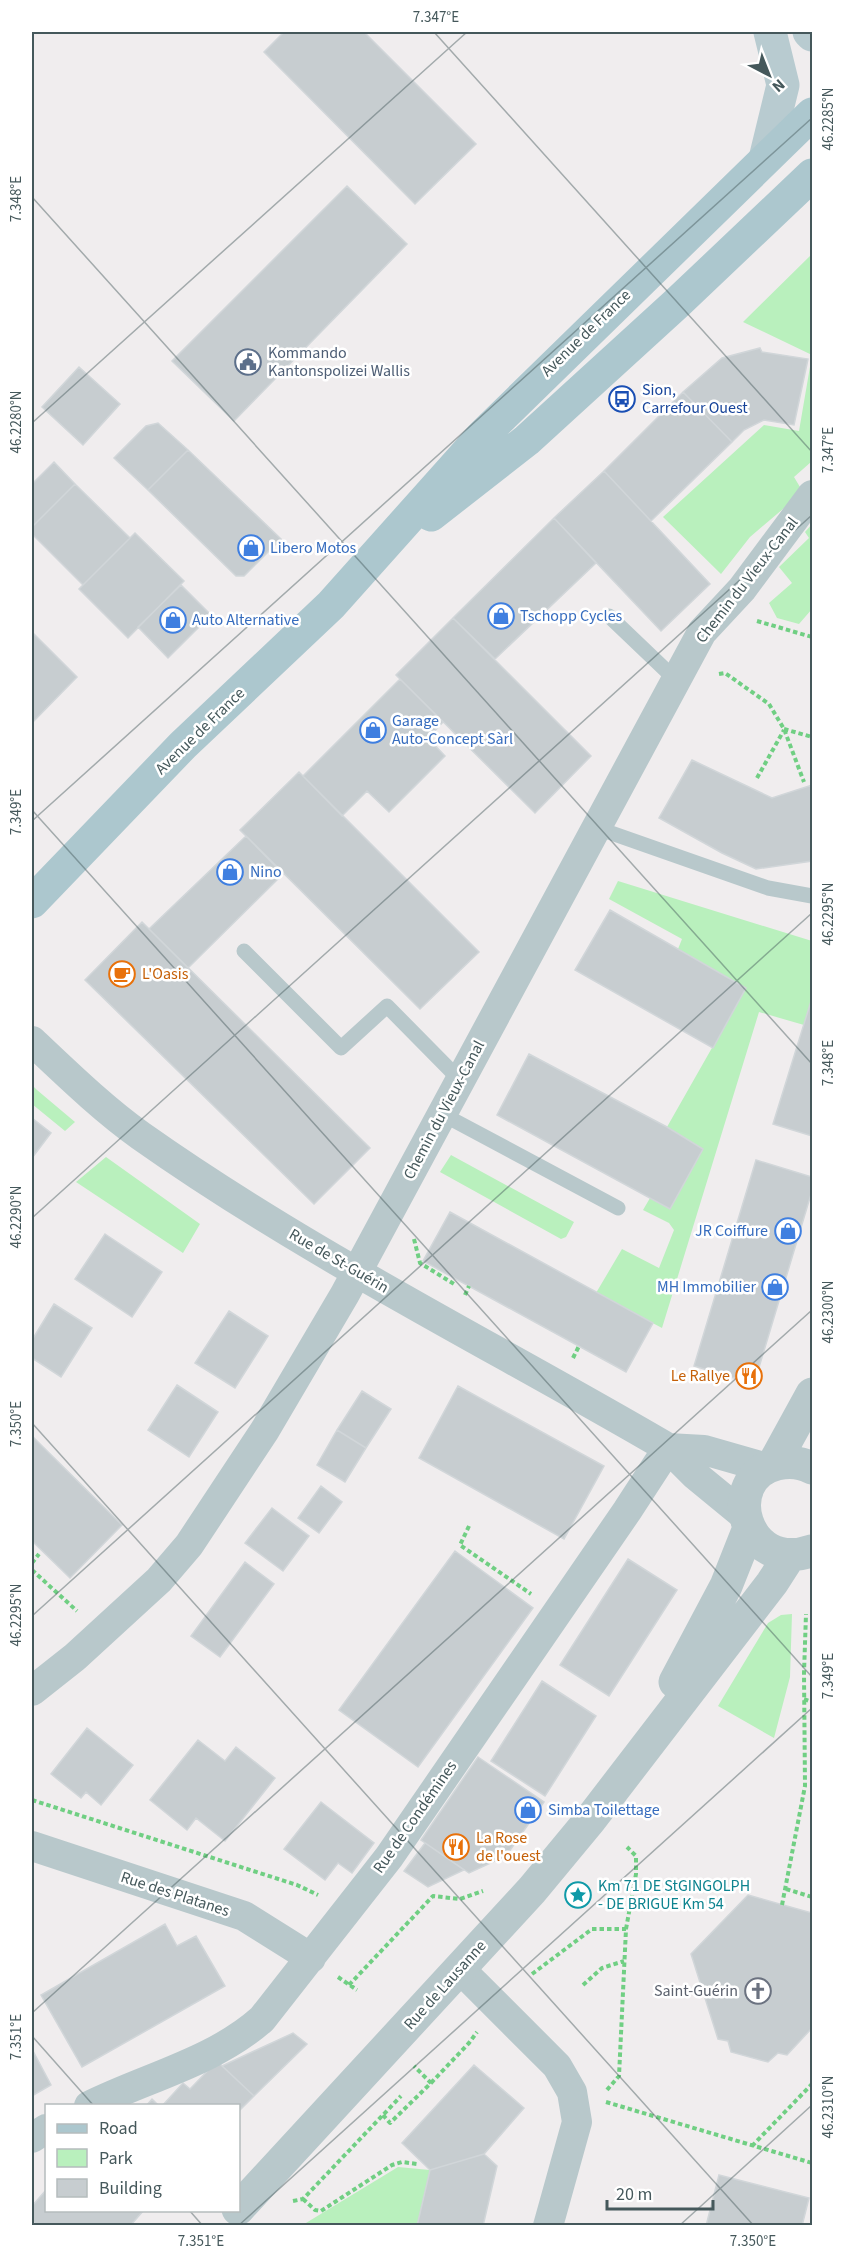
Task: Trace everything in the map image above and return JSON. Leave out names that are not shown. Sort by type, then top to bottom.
[{"type":"main road","points":[[765,159],[783,85],[770,32]]},
{"type":"main road","points":[[809,32],[813,35]]},
{"type":"main road","name":"Avenue de France","points":[[32,902],[183,745],[311,625],[482,436],[813,114]]},
{"type":"main road","name":"Avenue de France","points":[[370,562],[527,441],[676,304],[798,198],[813,175]]},
{"type":"street","name":"Chemin du Vieux-Canal","points":[[32,1691],[101,1634],[159,1580],[189,1545],[291,1388],[702,632],[742,589],[813,495]]},
{"type":"street","name":"Rue de St-Guérin","points":[[32,1041],[139,1135],[249,1208],[356,1272],[668,1448],[747,1522]]},
{"type":"street","points":[[770,1467],[813,1394]]},
{"type":"street","name":"Rue de St-Guérin","points":[[668,1448],[704,1450],[770,1467]]},
{"type":"street","name":"Rue de Condémines","points":[[94,2104],[152,2080],[243,2036],[262,2019],[395,1847],[668,1448]]},
{"type":"street","points":[[770,1467],[788,1462],[813,1468]]},
{"type":"street","name":"Rue de Lausanne","points":[[641,1751],[680,1671],[726,1586],[747,1522],[744,1502],[748,1489],[756,1477],[770,1467]]},
{"type":"street","points":[[747,1522],[756,1539],[765,1548],[777,1554],[806,1560]]},
{"type":"street","name":"Rue de Lausanne","points":[[240,2208],[539,1881],[590,1820],[765,1593],[806,1560]]},
{"type":"street","name":"Rue des Platanes","points":[[32,1846],[244,1916],[311,1958]]},
{"type":"street","points":[[460,1969],[557,2066],[572,2092],[578,2122],[548,2226]]},
{"type":"street","points":[[32,2138],[45,2130]]},
{"type":"street","name":"Rue de Lausanne","points":[[224,2226],[236,2212]]},
{"type":"lane","points":[[609,616],[676,680]]},
{"type":"lane","points":[[597,828],[768,888],[813,896]]},
{"type":"lane","points":[[244,951],[341,1048],[387,1006],[460,1080]]},
{"type":"lane","points":[[442,1114],[618,1208]]},
{"type":"path","points":[[722,611],[813,637]]},
{"type":"path","points":[[676,680],[725,673],[768,704],[784,729],[804,782]]},
{"type":"path","points":[[784,729],[813,737]]},
{"type":"path","points":[[758,778],[784,729]]},
{"type":"path","points":[[412,1233],[420,1263],[454,1284]]},
{"type":"path","points":[[572,1361],[579,1346]]},
{"type":"path","points":[[469,1526],[460,1545],[513,1582]]},
{"type":"path","points":[[32,1563],[39,1554]]},
{"type":"path","points":[[32,1570],[101,1634]]},
{"type":"path","points":[[782,1905],[805,1786],[806,1614]]},
{"type":"path","points":[[804,1699],[813,1702]]},
{"type":"path","points":[[32,1800],[297,1885],[348,1910]]},
{"type":"path","points":[[578,2122],[619,2076],[626,1929],[636,1874],[636,1856],[627,1847]]},
{"type":"path","points":[[349,1985],[433,1896],[460,1899],[489,1888]]},
{"type":"path","points":[[786,1889],[813,1897]]},
{"type":"path","points":[[532,1974],[592,1929],[626,1929]]},
{"type":"path","points":[[583,1985],[602,1968],[624,1960]]},
{"type":"path","points":[[383,2115],[390,2123],[469,2043],[480,2024]]},
{"type":"path","points":[[411,2063],[432,2083]]},
{"type":"path","points":[[752,2146],[813,2084]]},
{"type":"path","points":[[311,2191],[401,2096]]},
{"type":"path","points":[[598,2100],[813,2163]]},
{"type":"path","points":[[303,2199],[315,2210],[321,2211],[392,2165],[402,2162],[417,2164]]},
{"type":"green space","points":[[812,254],[812,355],[743,322]]},
{"type":"green space","points":[[812,355],[812,462],[794,477],[803,492],[750,537],[721,574],[663,517],[764,425],[799,431]]},
{"type":"green space","points":[[812,524],[812,609],[799,624],[777,618],[769,603],[792,583],[779,567],[809,538],[805,532]]},
{"type":"green space","points":[[618,881],[812,941],[812,998],[804,1025],[759,1012],[662,1328],[596,1293],[622,1249],[659,1268],[674,1230],[669,1223],[643,1210],[650,1198],[670,1209],[703,1149],[667,1127],[746,988],[678,949],[682,939],[609,899]]},
{"type":"green space","points":[[32,1085],[75,1122],[65,1131],[32,1104]]},
{"type":"green space","points":[[451,1155],[574,1222],[566,1237],[561,1239],[440,1172]]},
{"type":"green space","points":[[106,1157],[200,1224],[183,1253],[76,1182]]},
{"type":"green space","points":[[792,1614],[790,1677],[774,1738],[718,1706],[768,1623],[781,1615]]},
{"type":"green space","points":[[398,2167],[430,2170],[417,2225],[301,2226]]},
{"type":"building","points":[[284,32],[364,32],[476,144],[415,204],[264,52]]},
{"type":"building","points":[[347,186],[407,244],[234,421],[172,361]]},
{"type":"building","points":[[760,348],[762,352],[808,359],[794,425],[764,420],[744,430],[732,442],[683,392],[722,358]]},
{"type":"building","points":[[79,367],[120,404],[83,445],[42,407]]},
{"type":"building","points":[[683,392],[732,442],[651,521],[604,471]]},
{"type":"building","points":[[158,423],[188,450],[148,490],[114,458],[146,426]]},
{"type":"building","points":[[188,450],[281,539],[244,576],[236,576],[148,490]]},
{"type":"building","points":[[54,462],[75,484],[32,527],[32,484]]},
{"type":"building","points":[[604,471],[710,584],[661,631],[554,518]]},
{"type":"building","points":[[75,484],[130,538],[83,585],[32,534],[32,527]]},
{"type":"building","points":[[554,518],[596,563],[495,659],[453,618]]},
{"type":"building","points":[[135,533],[184,581],[128,638],[79,589]]},
{"type":"building","points":[[181,585],[211,615],[168,658],[138,627]]},
{"type":"building","points":[[453,618],[591,756],[535,813],[396,675]]},
{"type":"building","points":[[32,632],[77,677],[32,723]]},
{"type":"building","points":[[400,679],[443,722],[428,738],[445,756],[389,812],[367,791],[342,816],[303,776]]},
{"type":"building","points":[[692,760],[772,798],[812,785],[812,861],[756,869],[659,818]]},
{"type":"building","points":[[299,772],[479,952],[420,1009],[240,830]]},
{"type":"building","points":[[246,836],[283,874],[188,968],[149,929]]},
{"type":"building","points":[[610,910],[746,988],[713,1048],[575,970]]},
{"type":"building","points":[[142,922],[370,1148],[314,1204],[85,980]]},
{"type":"building","points":[[812,998],[812,1136],[773,1124]]},
{"type":"building","points":[[529,1054],[667,1127],[703,1149],[670,1209],[497,1115]]},
{"type":"building","points":[[32,1118],[51,1133],[32,1158]]},
{"type":"building","points":[[756,1160],[812,1177],[812,1191],[754,1384],[694,1366]]},
{"type":"building","points":[[450,1212],[653,1323],[626,1372],[423,1261]]},
{"type":"building","points":[[105,1234],[162,1272],[132,1317],[75,1279]]},
{"type":"building","points":[[54,1304],[92,1328],[61,1377],[32,1358],[32,1340]]},
{"type":"building","points":[[229,1311],[268,1336],[235,1388],[195,1363]]},
{"type":"building","points":[[177,1385],[218,1412],[189,1457],[148,1430]]},
{"type":"building","points":[[458,1386],[604,1466],[564,1539],[419,1458]]},
{"type":"building","points":[[362,1391],[391,1409],[366,1448],[337,1430]]},
{"type":"building","points":[[337,1430],[366,1448],[345,1482],[317,1465]]},
{"type":"building","points":[[32,1436],[122,1525],[70,1578],[32,1541]]},
{"type":"building","points":[[321,1486],[342,1502],[319,1533],[298,1518]]},
{"type":"building","points":[[272,1508],[309,1536],[283,1571],[245,1543]]},
{"type":"building","points":[[455,1551],[533,1608],[418,1767],[339,1710]]},
{"type":"building","points":[[628,1559],[677,1590],[609,1696],[560,1665]]},
{"type":"building","points":[[245,1562],[274,1584],[220,1657],[191,1636]]},
{"type":"building","points":[[542,1681],[596,1716],[545,1796],[491,1761]]},
{"type":"building","points":[[87,1728],[133,1765],[101,1805],[86,1792],[81,1798],[51,1774]]},
{"type":"building","points":[[198,1740],[225,1761],[236,1747],[275,1778],[225,1841],[196,1818],[187,1830],[150,1800]]},
{"type":"building","points":[[478,1757],[544,1802],[506,1856],[469,1873],[421,1840]]},
{"type":"building","points":[[321,1802],[374,1843],[352,1873],[338,1863],[325,1880],[284,1849]]},
{"type":"building","points":[[425,1843],[464,1870],[428,1887],[404,1871]]},
{"type":"building","name":"Saint-Guérin","points":[[748,1895],[812,1913],[812,2028],[787,2055],[778,2053],[768,2062],[731,2052],[728,2041],[718,2039],[691,1954]]},
{"type":"building","points":[[165,1924],[177,1946],[196,1936],[225,1986],[82,2067],[41,1995]]},
{"type":"building","points":[[293,2033],[307,2044],[254,2096],[222,2066]]},
{"type":"building","points":[[32,2049],[51,2085],[32,2096]]},
{"type":"building","points":[[217,2061],[254,2096],[240,2110],[240,2104],[164,2104],[183,2083],[190,2089]]},
{"type":"building","points":[[474,2065],[524,2108],[484,2154],[430,2170],[402,2143]]},
{"type":"building","points":[[152,2099],[157,2104],[148,2104]]},
{"type":"building","points":[[484,2154],[497,2166],[483,2226],[417,2226],[430,2170]]},
{"type":"building","points":[[719,2175],[809,2198],[802,2226],[706,2226]]},
{"type":"building","points":[[45,2191],[45,2212],[142,2212],[130,2226],[37,2226],[32,2220],[32,2206]]},
{"type":"place","name":"Kommando Kantonspolizei Wallis","points":[[248,362]]},
{"type":"place","name":"Sion, Carrefour Ouest","points":[[622,399]]},
{"type":"place","name":"Libero Motos","points":[[251,548]]},
{"type":"place","name":"Tschopp Cycles","points":[[501,616]]},
{"type":"place","name":"Auto Alternative","points":[[173,620]]},
{"type":"place","name":"Garage Auto-Concept Sàrl","points":[[373,730]]},
{"type":"place","name":"Nino","points":[[230,872]]},
{"type":"place","name":"L'Oasis","points":[[122,974]]},
{"type":"place","name":"JR Coiffure","points":[[788,1231]]},
{"type":"place","name":"MH Immobilier","points":[[775,1287]]},
{"type":"place","name":"Le Rallye","points":[[749,1376]]},
{"type":"place","name":"Simba Toilettage","points":[[528,1810]]},
{"type":"place","name":"La Rose de l'ouest","points":[[456,1847]]},
{"type":"place","name":"Km 71 DE StGINGOLPH - DE BRIGUE Km 54","points":[[578,1895]]},
{"type":"place","name":"Saint-Guérin","points":[[758,1991]]}]
